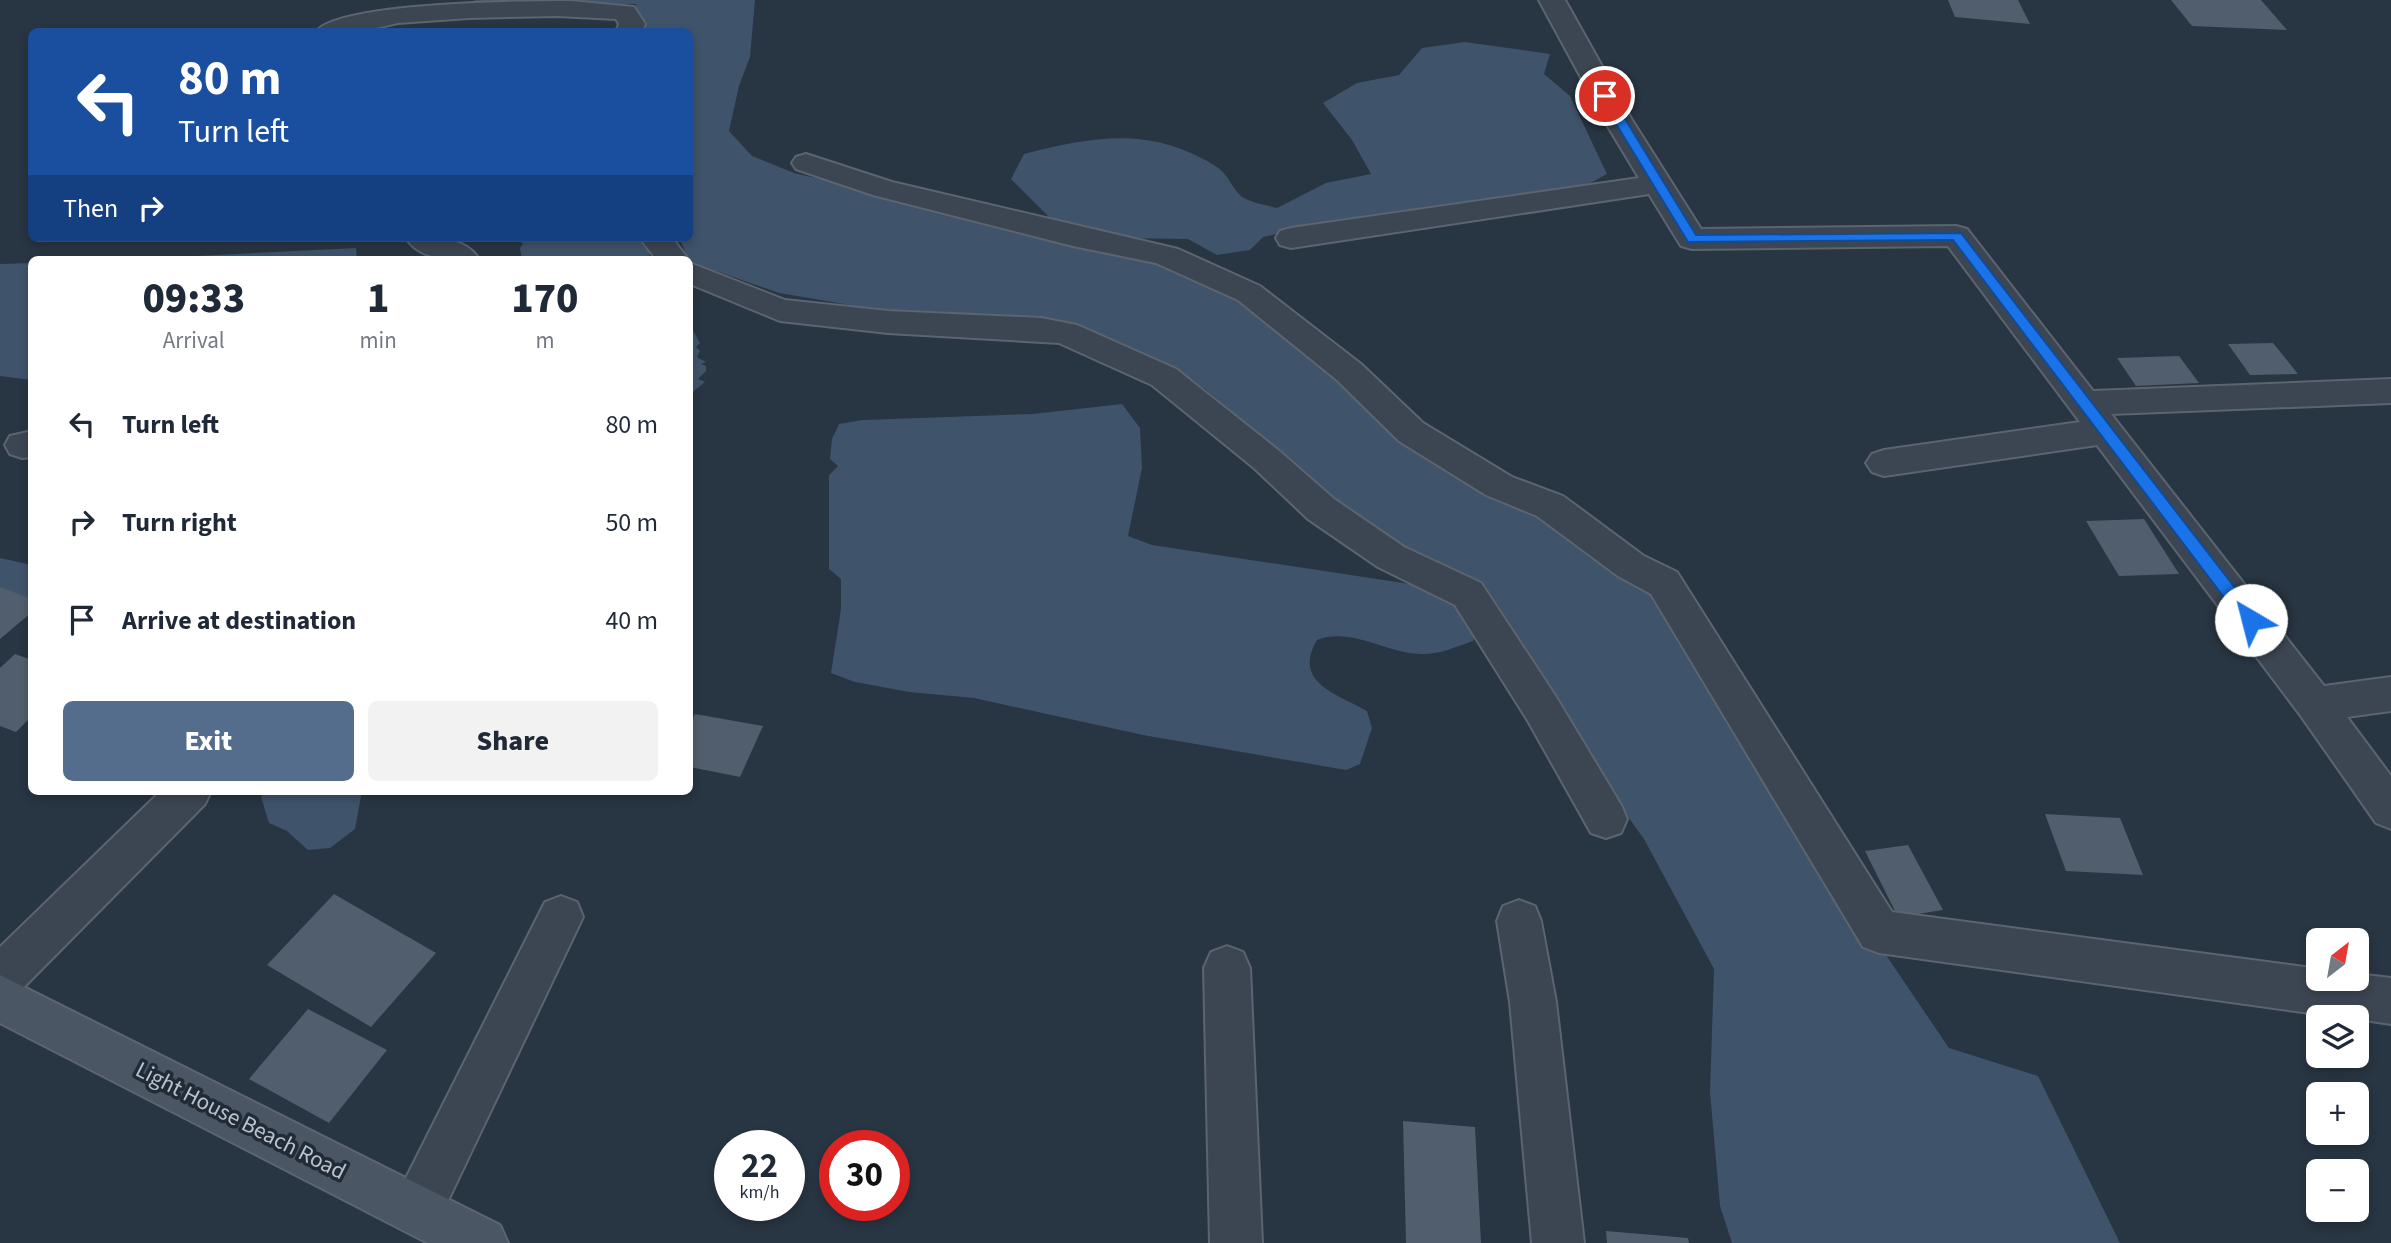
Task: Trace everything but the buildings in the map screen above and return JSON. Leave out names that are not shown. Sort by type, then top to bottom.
[{"type":"main road","name":"Light House Beach Road","points":[[0,998],[482,1243]]},
{"type":"street","points":[[1552,0],[1692,239],[1956,236],[2315,704],[2391,810]]},
{"type":"street","points":[[340,28],[363,20],[421,12],[579,8],[625,12],[632,23],[630,28]]},
{"type":"street","points":[[806,163],[883,189],[1167,256],[1249,293],[1349,372],[1411,432],[1499,486],[1550,506],[1631,566],[1664,583],[1879,932],[2391,1001]]},
{"type":"street","points":[[1291,238],[1658,184]]},
{"type":"street","points":[[429,242],[458,256]]},
{"type":"street","points":[[658,242],[670,256]]},
{"type":"street","points":[[693,274],[780,310],[888,322],[1041,329],[1066,333],[1164,377],[1266,459],[1321,509],[1391,556],[1468,593],[1535,698],[1606,819]]},
{"type":"street","points":[[2085,403],[2391,391]]},
{"type":"street","points":[[1884,463],[2106,431]]},
{"type":"street","points":[[2315,704],[2391,694]]},
{"type":"street","points":[[0,979],[186,795]]},
{"type":"street","points":[[416,1210],[561,917]]},
{"type":"street","points":[[1519,921],[1533,1002],[1558,1243]]},
{"type":"street","points":[[1227,968],[1236,1243]]},
{"type":"water","points":[[474,0],[755,0],[750,57],[739,86],[729,131],[752,156],[794,173],[1118,248],[1192,272],[1258,306],[1534,505],[1660,602],[1800,828],[1949,1048],[2038,1076],[2120,1243],[1732,1243],[1720,1206],[1710,1092],[1714,969],[1644,839],[1580,750],[1481,595],[1380,535],[1205,389],[1124,346],[1039,322],[868,308],[779,293],[693,263],[693,256],[687,256],[681,242],[693,242],[693,28],[633,28],[636,4],[475,3]]},
{"type":"water","points":[[1465,42],[1550,54],[1544,74],[1570,96],[1607,174],[1585,186],[1356,222],[1335,221],[1263,237],[1250,250],[1217,255],[1188,239],[1108,238],[1051,219],[1011,179],[1024,154],[1099,139],[1146,140],[1193,154],[1221,170],[1245,198],[1277,208],[1326,183],[1371,174],[1352,140],[1323,103],[1357,83],[1399,75],[1422,48]]},
{"type":"water","points":[[521,242],[648,242],[651,250],[650,256],[521,256],[520,248],[523,244]]},
{"type":"water","points":[[356,248],[357,256],[196,256]]},
{"type":"water","points":[[28,263],[28,380],[0,376],[0,264]]},
{"type":"water","points":[[693,330],[700,343],[696,347],[700,351],[697,357],[706,362],[701,364],[706,366],[706,371],[698,379],[705,382],[693,392]]},
{"type":"water","points":[[1122,404],[1140,428],[1142,468],[1128,536],[1152,545],[1410,584],[1429,583],[1459,604],[1477,629],[1473,641],[1427,654],[1407,653],[1356,638],[1330,637],[1317,640],[1310,667],[1314,677],[1331,692],[1367,711],[1372,728],[1360,764],[1346,770],[1143,735],[974,698],[909,692],[855,682],[831,673],[841,609],[841,579],[829,569],[829,475],[838,466],[830,459],[832,439],[839,424],[863,420],[1033,414]]},
{"type":"water","points":[[361,795],[355,829],[330,848],[308,850],[287,831],[269,823],[261,797]]},
{"type":"waterway","points":[[0,578],[28,585]]},
{"type":"route","points":[[1605,96],[1692,239],[1956,236],[2251,620]]}]
